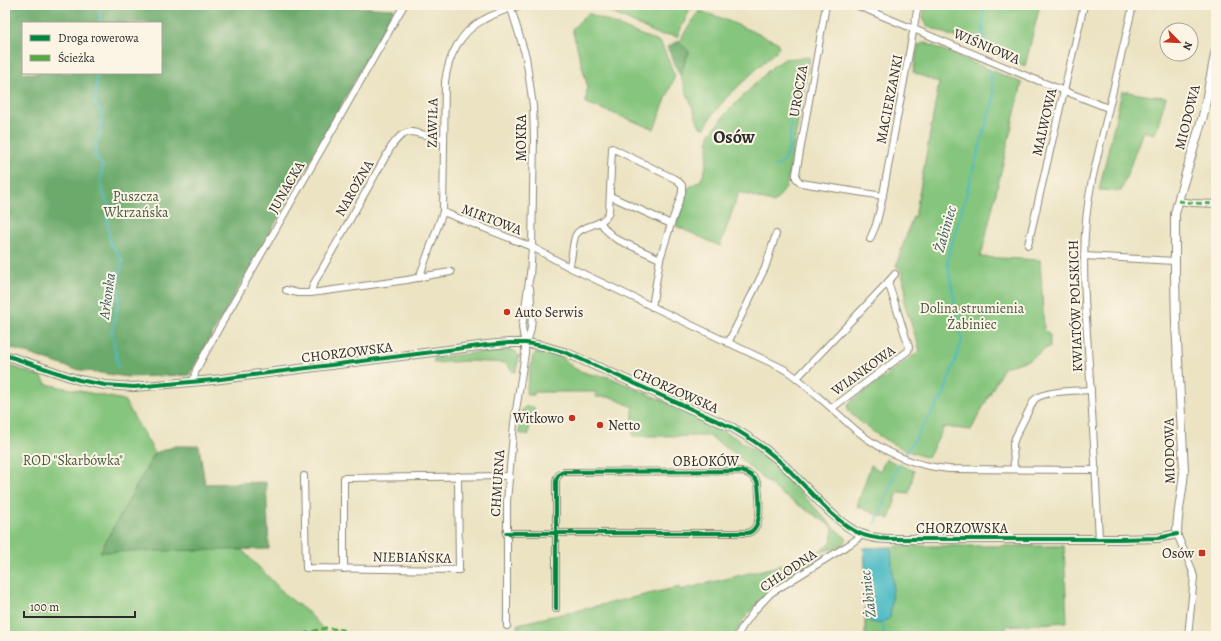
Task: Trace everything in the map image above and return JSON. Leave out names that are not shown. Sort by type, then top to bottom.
[{"type":"street","name":"JUNACKA","points":[[192,382],[196,370],[215,335],[404,5]]},
{"type":"street","name":"ZAWIŁA","points":[[419,278],[443,212],[445,82],[448,66],[461,39],[474,25],[510,7],[521,5]]},
{"type":"street","name":"UROCZA","points":[[826,5],[796,174],[798,181],[801,183],[883,196]]},
{"type":"street","name":"WIŚNIOWA","points":[[856,5],[1108,108]]},
{"type":"street","name":"MACIERZANKI","points":[[870,238],[876,225],[883,196],[918,5]]},
{"type":"street","name":"MALWOWA","points":[[1028,245],[1084,5]]},
{"type":"street","name":"KWIATÓW POLSKICH","points":[[1099,539],[1084,287],[1087,206],[1108,108],[1133,5]]},
{"type":"street","name":"MOKRA","points":[[510,7],[526,57],[533,106],[534,137],[532,247],[530,274],[522,324],[523,335],[526,343]]},
{"type":"street","name":"MIODOWA","points":[[1188,636],[1194,577],[1177,534],[1177,522],[1183,490],[1184,470],[1176,330],[1175,216],[1202,116],[1216,50]]},
{"type":"street","name":"NAROŻNA","points":[[311,293],[313,285],[391,147],[399,137],[408,132],[412,132],[444,139]]},
{"type":"street","points":[[570,267],[576,235],[580,230],[606,218],[609,212],[612,148],[677,180],[682,185],[682,193],[660,258],[652,307]]},
{"type":"street","points":[[610,196],[671,224]]},
{"type":"street","points":[[1178,201],[1216,204]]},
{"type":"street","name":"MIRTOWA","points":[[443,212],[532,247],[652,307],[782,368],[797,378],[874,443],[888,451],[915,462],[949,469],[1096,470]]},
{"type":"street","points":[[600,222],[616,239],[660,258]]},
{"type":"street","points":[[728,343],[765,268],[776,234]]},
{"type":"street","points":[[1084,256],[1175,261]]},
{"type":"street","points":[[286,290],[298,293],[311,293],[407,280],[451,272]]},
{"type":"street","name":"MOKRA","points":[[526,343],[530,336],[531,327],[530,274]]},
{"type":"street","points":[[797,378],[895,274]]},
{"type":"street","name":"WIANKOWA","points":[[832,408],[908,351],[909,347],[888,282]]},
{"type":"street","name":"CHORZOWSKA","points":[[5,355],[79,380],[105,385],[134,387],[192,382],[504,343],[526,343],[567,353],[733,428],[752,439],[772,454],[837,518],[862,534],[877,538],[907,539],[1158,538],[1177,534]]},
{"type":"street","name":"CHMURNA","points":[[507,626],[506,501],[514,424],[524,365],[526,343]]},
{"type":"street","points":[[1014,469],[1014,438],[1034,400],[1046,393],[1091,390]]},
{"type":"street","name":"OBŁOKÓW","points":[[506,533],[556,533],[751,532],[756,528],[759,519],[758,484],[756,479],[752,475],[742,471],[564,472],[558,475],[556,481],[556,533],[556,610]]},
{"type":"street","name":"NIEBIAŃSKA","points":[[304,476],[306,568],[459,570],[458,476]]},
{"type":"street","points":[[344,569],[344,478],[508,476]]},
{"type":"street","name":"CHŁODNA","points":[[737,636],[754,611],[771,593],[850,544],[862,534]]},
{"type":"green space","name":"Puszcza Wkrzańska","points":[[5,5],[343,5],[394,9],[302,176],[189,375],[128,377],[74,369],[5,346]]},
{"type":"green space","points":[[595,5],[692,5],[677,37],[672,35],[660,35]]},
{"type":"green space","points":[[925,5],[1040,5],[1025,66],[927,26],[923,18]]},
{"type":"green space","points":[[699,11],[719,17],[777,42],[779,48],[727,97],[712,115],[705,128],[700,127],[680,75],[689,52],[679,41]]},
{"type":"green space","points":[[588,13],[661,43],[675,76],[654,129],[586,103],[587,84],[572,29]]},
{"type":"green space","points":[[679,41],[689,52],[680,75],[667,47]]},
{"type":"green space","name":"Dolina strumienia Żabiniec","points":[[924,42],[1022,83],[980,257],[1040,260],[1044,329],[1050,335],[1050,346],[1029,360],[1004,367],[971,430],[944,427],[928,458],[895,445],[866,427],[848,411],[848,404],[920,351],[904,302],[906,292],[901,270],[896,266],[913,216],[915,217],[939,83],[913,72],[918,46]]},
{"type":"green space","points":[[810,57],[786,188],[774,203],[739,192],[720,246],[676,226],[688,188],[701,180],[705,170],[709,135],[727,112],[772,67],[785,59]]},
{"type":"green space","points":[[1122,91],[1166,97],[1155,134],[1143,131],[1121,191],[1099,190]]},
{"type":"green space","points":[[512,350],[516,352],[519,357],[516,372],[512,371],[506,363],[469,361],[434,363],[434,358]]},
{"type":"green space","points":[[545,351],[557,355],[575,369],[589,374],[609,377],[707,420],[709,424],[736,438],[762,455],[791,482],[833,527],[783,495],[738,456],[709,436],[633,436],[633,407],[611,397],[596,397],[596,392],[534,392],[534,395],[527,395],[526,392],[533,356],[536,353],[540,354]]},
{"type":"green space","name":"ROD \"Skarbówka\"","points":[[5,364],[42,377],[46,384],[124,400],[155,453],[100,552],[216,549],[242,550],[288,597],[309,613],[327,633],[335,631],[348,636],[5,636]]},
{"type":"green space","points":[[525,407],[534,407],[534,414],[529,414],[528,436],[519,433],[522,410]]},
{"type":"green space","points":[[176,446],[199,446],[205,484],[266,482],[269,549],[100,552],[155,453]]},
{"type":"green space","points":[[886,459],[914,471],[909,493],[898,492],[889,519],[857,506],[871,465],[880,471]]},
{"type":"green space","points":[[833,527],[847,539],[840,547],[818,552],[831,543]]},
{"type":"green space","points":[[1064,546],[1067,622],[1006,626],[1006,636],[865,635],[865,619],[873,623],[893,587],[891,547]]},
{"type":"green space","points":[[827,554],[771,590],[760,600],[743,620],[734,636],[518,636],[518,624],[679,587],[680,590]]},
{"type":"water","points":[[891,547],[893,587],[890,618],[880,623],[875,623],[865,619],[866,584],[864,548]]},
{"type":"waterway","name":"Arkonka","points":[[98,5],[100,9],[100,22]]},
{"type":"waterway","name":"Żabiniec","points":[[984,5],[983,31],[986,50]]},
{"type":"waterway","name":"Żabiniec","points":[[905,454],[943,396],[962,341],[947,261],[994,97],[990,71]]},
{"type":"waterway","name":"Arkonka","points":[[97,74],[95,105],[102,112],[102,115],[101,131],[96,142],[95,156],[103,166],[101,179],[102,191],[113,213],[107,220],[110,242],[123,262],[118,279],[119,299],[112,333],[118,367]]},
{"type":"waterway","points":[[774,167],[783,162],[789,149],[791,123]]},
{"type":"waterway","name":"Żabiniec","points":[[876,523],[899,464]]},
{"type":"waterway","name":"Żabiniec","points":[[883,621],[884,636]]},
{"type":"marked path","points":[[1178,201],[1216,204]]},
{"type":"marked path","points":[[295,636],[326,628],[343,630],[356,636]]},
{"type":"cycle path","points":[[5,355],[79,380],[105,385],[134,387],[213,380],[487,345],[526,343],[567,353],[733,428],[756,442],[777,459],[833,515],[852,529],[867,536],[890,539],[1120,539],[1158,538],[1177,534]]},
{"type":"cycle path","points":[[506,533],[748,533],[753,530],[758,519],[759,504],[757,481],[751,475],[741,471],[561,473],[556,481],[556,609]]},
{"type":"place","name":"Auto Serwis","points":[[507,312]]},
{"type":"place","name":"Witkowo","points":[[572,418]]},
{"type":"place","name":"Netto","points":[[600,425]]},
{"type":"place","name":"Osów","points":[[1202,553]]},
{"type":"district","name":"Osów","points":[[734,137]]}]
